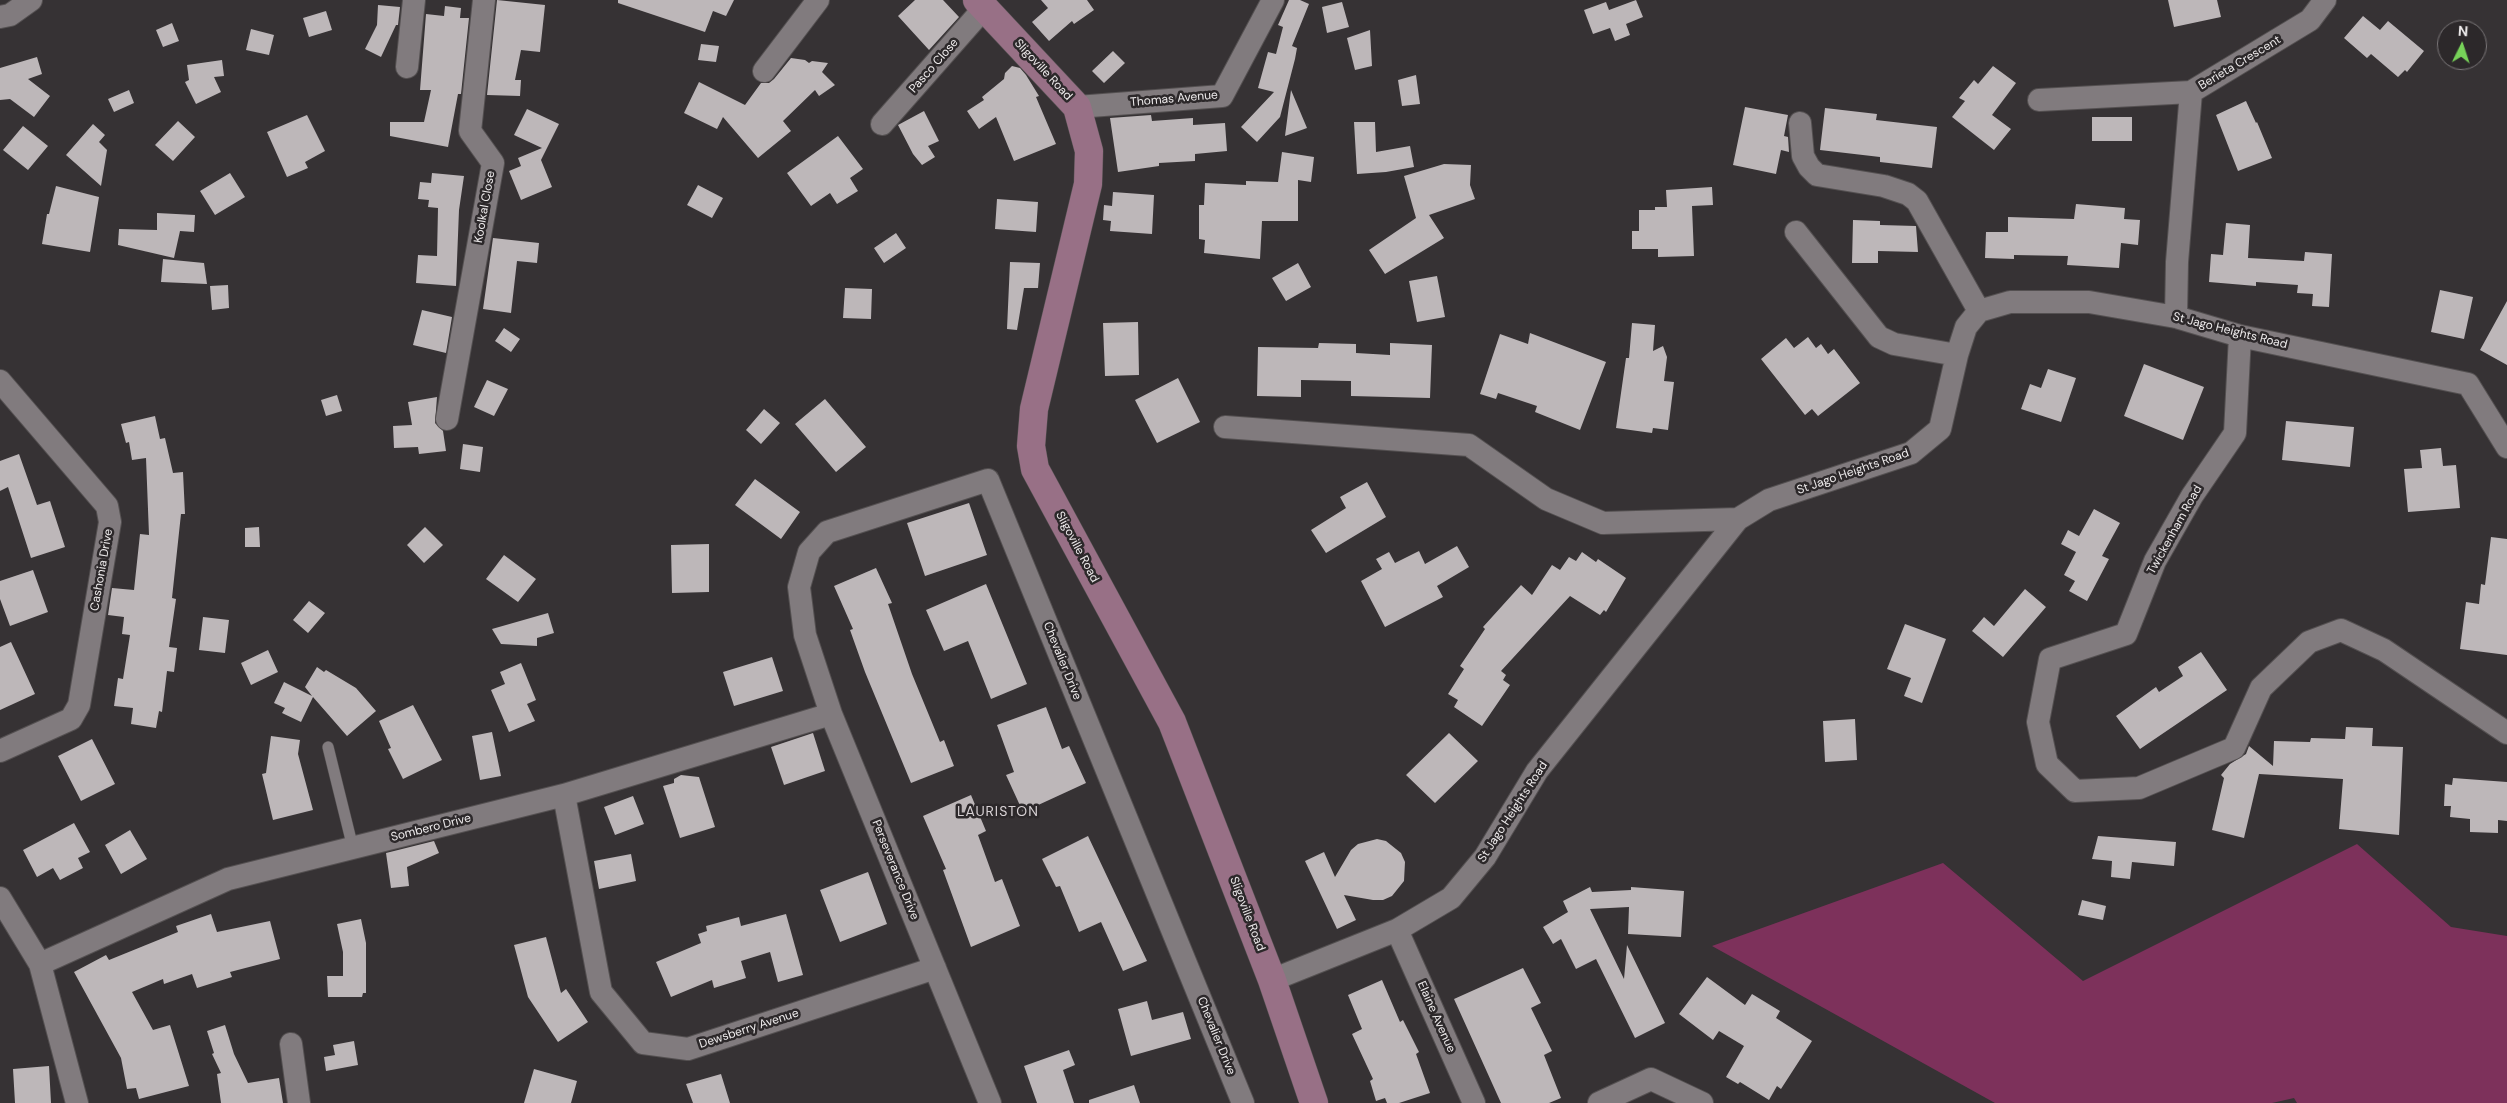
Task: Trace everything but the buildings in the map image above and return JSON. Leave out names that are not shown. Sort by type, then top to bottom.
[{"type":"street","points":[[0,17],[10,15],[31,0]]},
{"type":"street","points":[[407,67],[414,0]]},
{"type":"street","name":"Koolkal Close","points":[[447,419],[493,162],[470,131],[484,0]]},
{"type":"street","points":[[764,71],[818,0]]},
{"type":"street","name":"Thomas Avenue","points":[[1076,107],[1222,96],[1273,0]]},
{"type":"street","name":"Berieta Crescent","points":[[2176,316],[2176,262],[2191,92],[2310,20],[2325,0]]},
{"type":"street","name":"Sligoville Road","points":[[981,4],[1076,107],[1089,151],[1088,184],[1034,409],[1031,446],[1035,469],[1172,722],[1272,980],[1314,1103]]},
{"type":"street","name":"Pasco Close","points":[[882,124],[981,4]]},
{"type":"street","points":[[2039,100],[2191,92]]},
{"type":"street","points":[[1800,122],[1803,156],[1808,167],[1817,175],[1884,186],[1908,194],[1917,201],[1979,311]]},
{"type":"street","points":[[1796,232],[1879,337],[1894,344],[1957,354]]},
{"type":"street","name":"St Jago Heights Road","points":[[1272,980],[1397,930],[1451,898],[1485,858],[1537,772],[1738,519],[1769,500],[1911,453],[1940,429],[1957,354],[1966,327],[1979,311],[2010,302],[2089,302],[2176,316],[2240,336],[2468,384],[2507,447]]},
{"type":"street","name":"Twickenham Road","points":[[2240,336],[2235,433],[2192,496],[2155,561],[2126,634],[2050,659],[2038,722],[2047,764],[2075,791],[2139,788],[2234,748],[2261,688],[2310,642],[2342,630],[2384,650],[2507,733]]},
{"type":"street","name":"Cashonia Drive","points":[[0,381],[107,506],[110,522],[79,705],[71,719],[0,751]]},
{"type":"street","points":[[1225,427],[1469,446],[1546,499],[1603,523],[1738,519]]},
{"type":"street","name":"Chevalier Drive","points":[[805,635],[799,587],[809,552],[827,532],[988,480],[1243,1103]]},
{"type":"street","name":"Perseverance Drive","points":[[805,635],[831,714],[990,1103]]},
{"type":"street","name":"Sombero Drive","points":[[40,964],[228,879],[564,795],[831,714]]},
{"type":"street","name":"Dewsberry Avenue","points":[[564,795],[601,992],[643,1043],[688,1049],[935,968]]},
{"type":"street","points":[[3,908],[40,964],[77,1103]]},
{"type":"street","name":"Elaine Avenue","points":[[1397,930],[1474,1103]]},
{"type":"street","points":[[291,1044],[299,1103]]},
{"type":"street","points":[[1599,1103],[1651,1079],[1702,1103]]},
{"type":"lane","points":[[328,747],[353,848]]},
{"type":"shaded area","points":[[2357,844],[2451,927],[2507,936],[2507,1103],[2297,1103],[2294,1098],[2272,1103],[1995,1103],[1712,946],[1943,863],[2083,981]]},
{"type":"district","name":"LAURISTON","points":[[998,812]]}]
